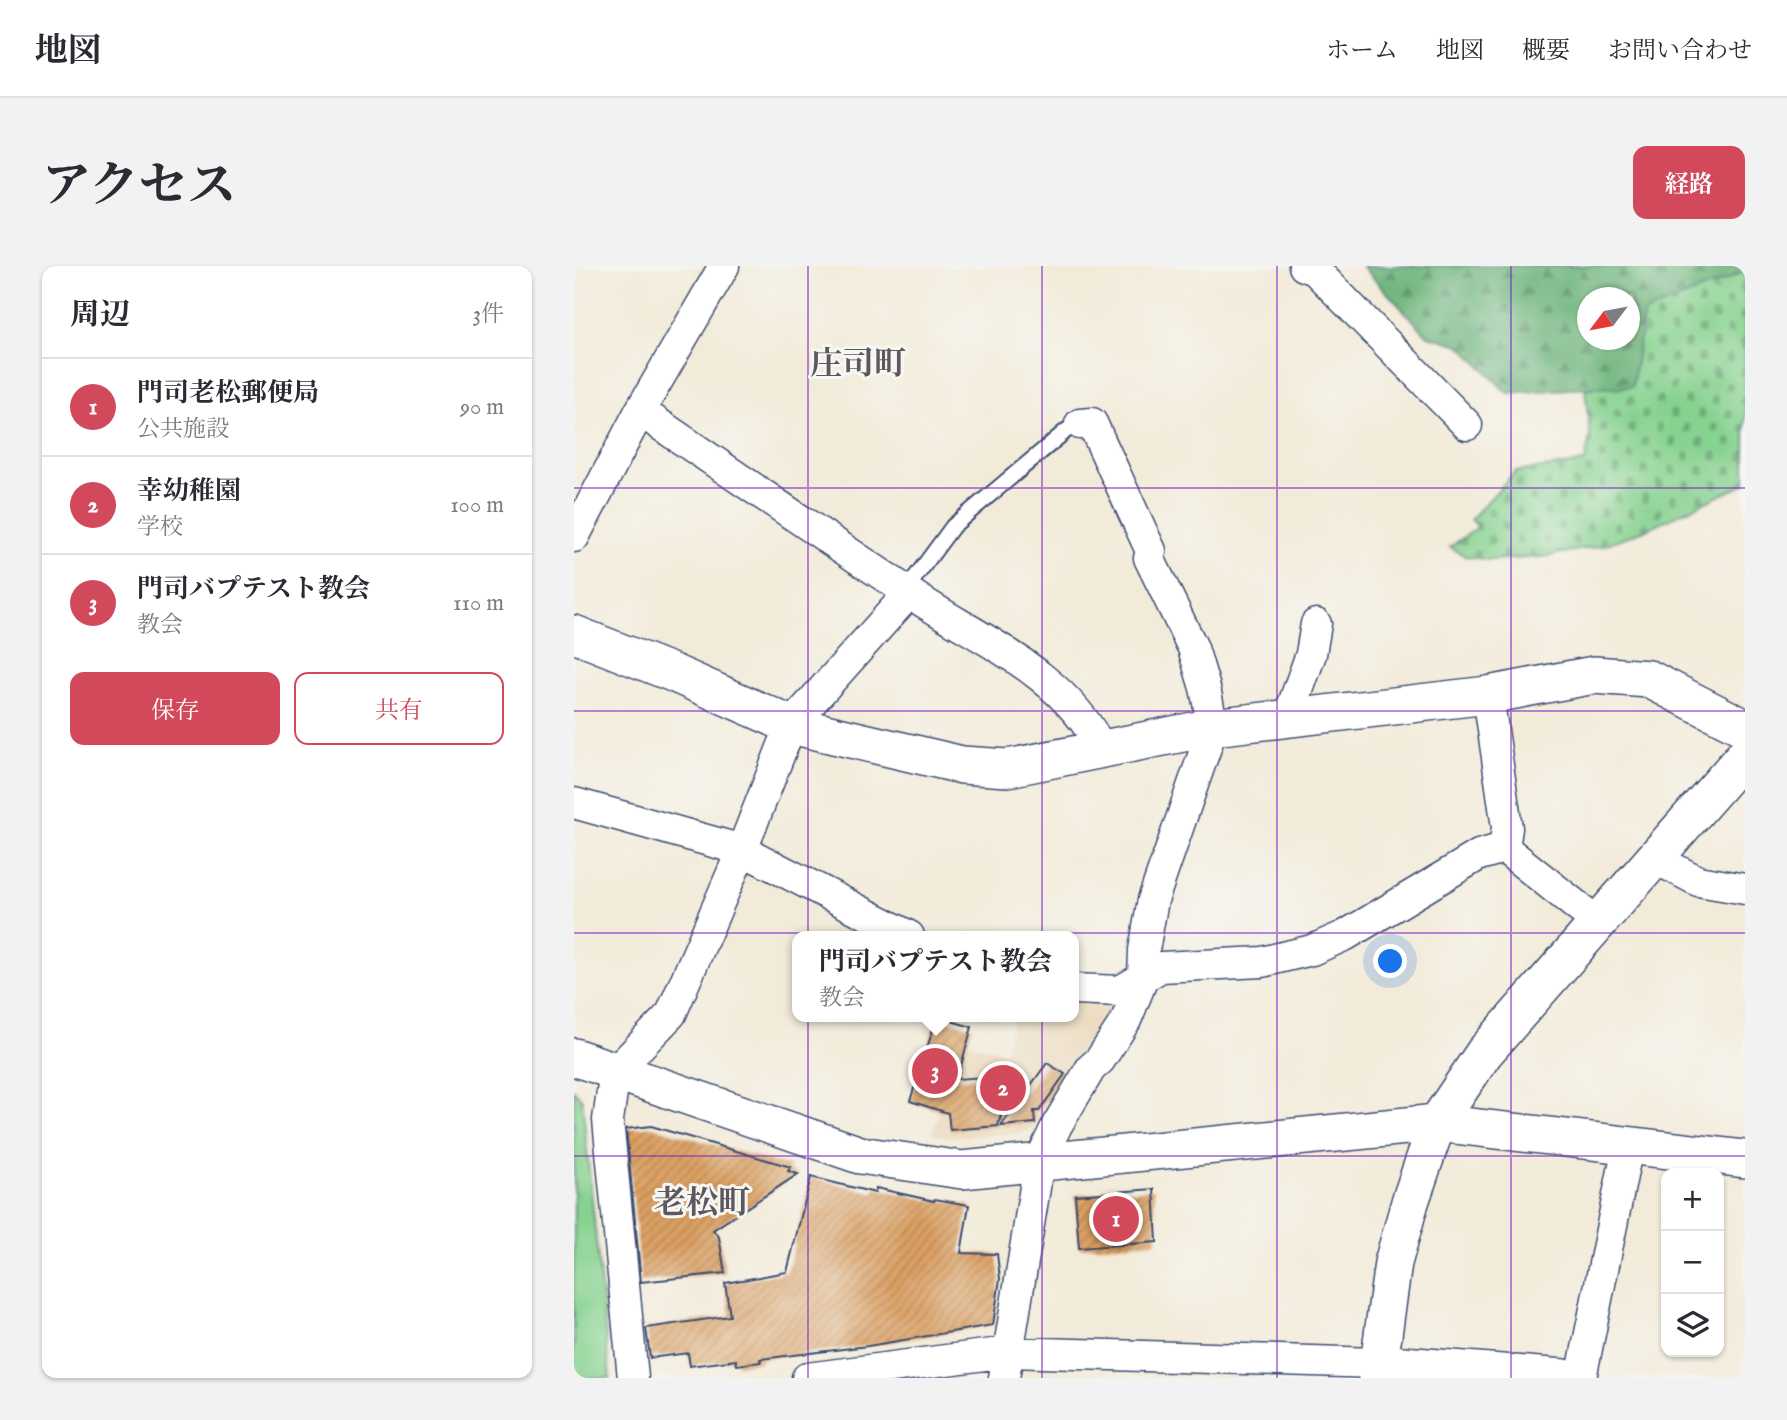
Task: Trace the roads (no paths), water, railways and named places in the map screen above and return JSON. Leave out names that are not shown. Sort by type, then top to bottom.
[{"type":"street","points":[[574,537],[640,411],[724,266]]},
{"type":"street","points":[[1304,266],[1315,270],[1467,425]]},
{"type":"street","points":[[640,411],[909,593],[1029,666],[1068,703],[1092,731],[1101,748]]},
{"type":"street","points":[[1006,1365],[1039,1163],[1057,1125],[1091,1068],[1100,1060],[1126,1020],[1143,978],[1144,950],[1153,900],[1213,727],[1193,648],[1149,558],[1151,551],[1092,423],[1080,424]]},
{"type":"street","points":[[633,1378],[608,1120],[615,1072],[671,1014],[742,850],[791,725],[909,593]]},
{"type":"street","points":[[1290,719],[1311,654],[1316,624]]},
{"type":"street","points":[[574,634],[673,673],[791,725],[962,765],[1008,768],[1213,727],[1488,695],[1594,675],[1649,679],[1745,728]]},
{"type":"street","points":[[1488,695],[1507,828],[1504,848]]},
{"type":"street","points":[[1378,1370],[1393,1263],[1437,1123],[1484,1053],[1745,755]]},
{"type":"street","points":[[574,803],[742,850],[899,931]]},
{"type":"street","points":[[1504,848],[1597,922]]},
{"type":"street","points":[[1079,989],[1120,991],[1161,967],[1262,962],[1312,950],[1346,935],[1479,855],[1504,848]]},
{"type":"street","points":[[1654,858],[1698,881],[1745,889]]},
{"type":"street","points":[[574,1057],[860,1155],[962,1170],[1437,1123],[1745,1159]]},
{"type":"street","points":[[1581,1378],[1628,1146]]},
{"type":"street","points":[[807,1378],[1006,1365],[1378,1370],[1564,1378]]},
{"type":"lane","points":[[909,593],[911,583],[953,526],[1067,430],[1080,424]]},
{"type":"place","name":"門司バプテスト教会","points":[[935,1071]]},
{"type":"place","name":"幸幼稚園","points":[[1003,1088]]},
{"type":"place","name":"門司老松郵便局","points":[[1116,1219]]},
{"type":"district","name":"庄司町","points":[[858,363]]},
{"type":"district","name":"老松町","points":[[702,1202]]}]
